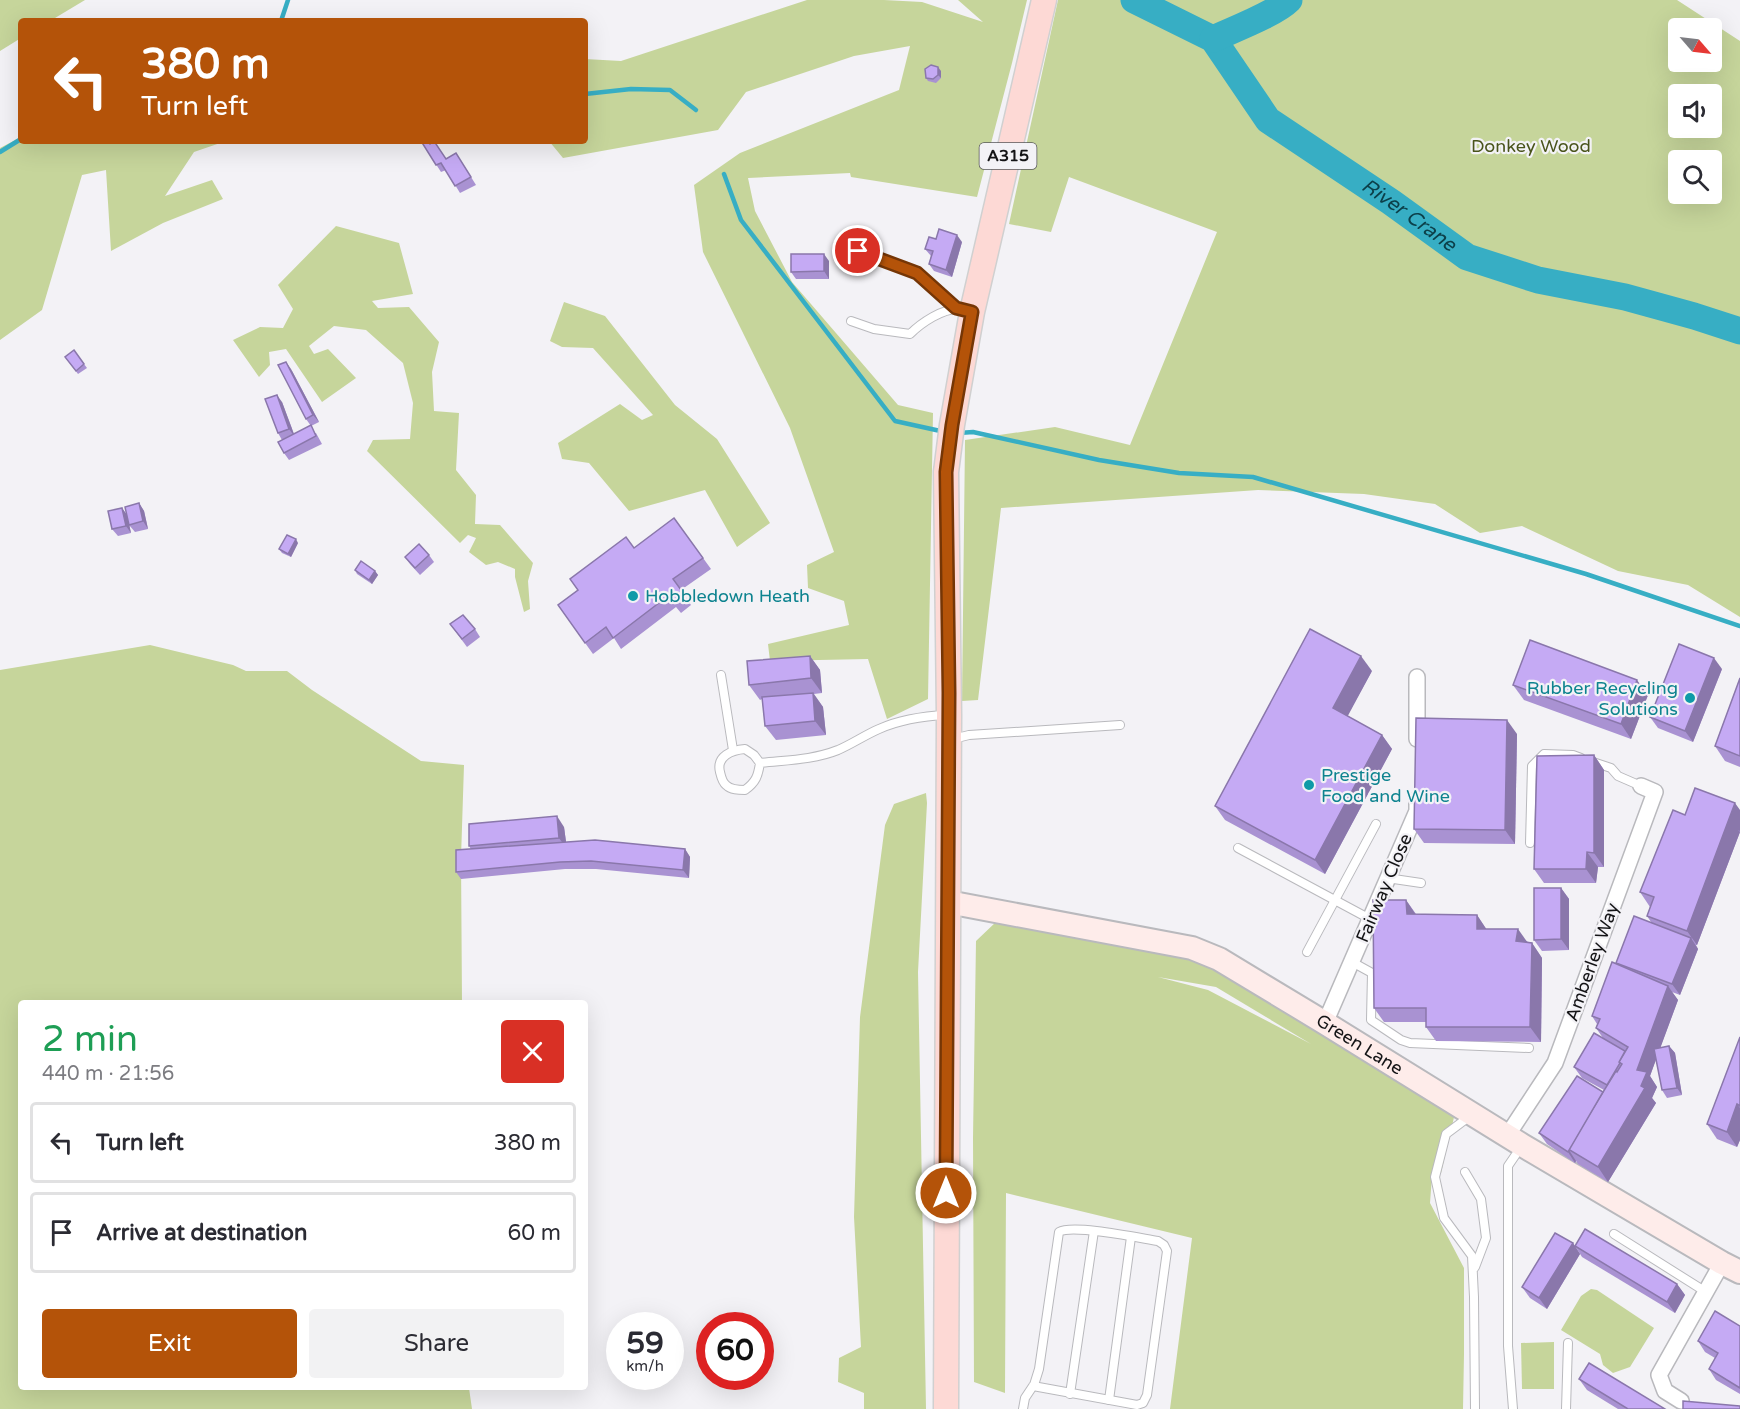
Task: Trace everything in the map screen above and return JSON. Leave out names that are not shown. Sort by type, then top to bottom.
[{"type":"main road","name":"A315","points":[[948,1409],[949,715],[946,472],[964,310],[1044,0]]},
{"type":"street","points":[[1417,677],[1417,755]]},
{"type":"street","name":"Amberley Way","points":[[1514,1141],[1555,1063],[1655,792],[1641,786]]},
{"type":"street","name":"Fairway Close","points":[[1325,1023],[1417,811],[1417,789]]},
{"type":"street","name":"Green Lane","points":[[948,902],[1192,948],[1219,959],[1514,1141],[1735,1266]]},
{"type":"street","points":[[1681,1401],[1665,1391],[1659,1375],[1706,1292],[1735,1266]]},
{"type":"lane","points":[[838,244],[917,273],[964,310]]},
{"type":"lane","points":[[851,321],[874,329],[910,334],[921,323],[964,310]]},
{"type":"lane","points":[[721,675],[733,750]]},
{"type":"lane","points":[[760,763],[813,757],[838,750],[880,728],[904,720],[949,715]]},
{"type":"lane","points":[[949,740],[969,735],[1120,725]]},
{"type":"lane","points":[[745,749],[760,763],[758,776],[745,790],[726,786],[718,768],[724,757],[733,750],[745,749]]},
{"type":"lane","points":[[1530,843],[1532,766],[1544,754],[1573,755],[1611,768],[1618,776],[1641,786]]},
{"type":"lane","points":[[1307,952],[1376,824]]},
{"type":"lane","points":[[1238,848],[1370,919]]},
{"type":"lane","points":[[1387,878],[1421,883]]},
{"type":"lane","points":[[1352,962],[1372,973],[1371,1020],[1401,1040],[1410,1043],[1529,1048]]},
{"type":"lane","points":[[1473,1114],[1446,1134],[1435,1177],[1444,1218],[1472,1256],[1475,1409]]},
{"type":"lane","points":[[1513,1409],[1508,1346],[1508,1166],[1514,1141]]},
{"type":"lane","points":[[1465,1172],[1481,1199],[1486,1238],[1473,1271]]},
{"type":"lane","points":[[1023,1409],[1025,1398],[1033,1386],[1039,1369],[1059,1232],[1064,1229],[1094,1232],[1158,1241],[1164,1245],[1167,1251],[1147,1395],[1143,1403],[1137,1405],[1033,1386]]},
{"type":"lane","points":[[1070,1394],[1094,1232]]},
{"type":"lane","points":[[1614,1234],[1706,1292]]},
{"type":"lane","points":[[1109,1400],[1131,1237]]},
{"type":"lane","points":[[1566,1409],[1568,1344]]},
{"type":"green space","points":[[0,0],[85,0],[55,18],[18,18],[18,40],[0,51]]},
{"type":"green space","points":[[807,0],[922,2],[983,22],[958,0],[1027,0],[977,197],[851,177],[850,173],[748,178],[755,211],[792,282],[898,405],[933,413],[928,699],[887,719],[868,659],[770,661],[768,644],[849,625],[844,601],[808,588],[807,565],[834,552],[790,428],[703,252],[694,185],[740,153],[899,90],[910,46],[854,56],[746,92],[718,130],[563,158],[551,144],[588,144],[588,59],[621,61]]},
{"type":"green space","name":"Donkey Wood","points":[[1058,0],[1677,0],[1705,18],[1668,18],[1668,72],[1722,72],[1722,29],[1740,41],[1740,617],[1688,585],[1618,571],[1522,526],[1480,533],[1435,504],[1364,494],[1258,490],[1001,508],[978,700],[962,701],[965,440],[1055,427],[1130,445],[1217,232],[1069,177],[1051,232],[1009,224]]},
{"type":"green space","points":[[18,139],[18,144],[217,144],[194,152],[165,196],[212,180],[223,199],[163,223],[111,251],[106,170],[82,175],[42,310],[0,340],[0,148]]},
{"type":"green space","points":[[336,226],[399,243],[413,294],[372,301],[378,308],[409,307],[439,342],[432,372],[434,411],[459,413],[456,470],[476,495],[475,524],[500,525],[533,563],[528,581],[530,609],[524,612],[515,569],[498,562],[486,565],[469,552],[476,538],[468,535],[460,543],[367,451],[373,440],[410,439],[413,403],[403,363],[366,330],[334,326],[309,346],[314,354],[328,349],[356,378],[322,402],[286,349],[269,352],[270,365],[259,377],[233,340],[260,327],[283,328],[293,309],[278,285]]},
{"type":"green space","points":[[564,302],[605,316],[675,405],[717,439],[770,523],[737,547],[705,490],[629,511],[589,463],[562,459],[558,443],[620,404],[642,420],[653,415],[593,348],[562,347],[550,341]]},
{"type":"green space","points":[[150,645],[233,665],[246,671],[287,671],[312,690],[421,761],[464,765],[461,858],[462,1000],[18,1000],[18,1390],[469,1390],[472,1409],[0,1409],[0,670]]},
{"type":"green space","points":[[926,793],[918,972],[926,1409],[864,1409],[864,1393],[838,1382],[839,1358],[861,1347],[854,1217],[860,1017],[885,825],[894,804]]},
{"type":"green space","points":[[997,921],[1187,958],[1230,972],[1455,1113],[1441,1173],[1432,1176],[1430,1203],[1464,1268],[1463,1409],[1170,1409],[1192,1238],[1006,1193],[1005,1393],[974,1382],[973,1138],[976,941]],"holes":[[[1158,977],[1216,987],[1311,1044],[1208,990]]]},
{"type":"green space","points":[[1591,1289],[1597,1290],[1654,1328],[1630,1367],[1613,1373],[1603,1365],[1600,1354],[1561,1330],[1581,1296]]},
{"type":"green space","points":[[1554,1342],[1554,1389],[1522,1389],[1521,1343]]},
{"type":"building","points":[[931,65],[938,67],[938,75],[933,79],[926,78],[925,69]]},
{"type":"building","points":[[423,144],[436,144],[446,159],[456,153],[471,177],[455,186],[441,163],[436,165]]},
{"type":"building","points":[[939,229],[957,235],[946,270],[929,264],[933,251],[925,249],[929,237],[936,239]]},
{"type":"building","points":[[791,254],[824,254],[824,271],[791,272]]},
{"type":"building","points":[[74,350],[84,364],[76,371],[65,357]]},
{"type":"building","points":[[286,362],[313,415],[306,419],[278,365]]},
{"type":"building","points":[[277,395],[289,429],[278,433],[265,399]]},
{"type":"building","points":[[311,425],[316,436],[284,453],[278,442]]},
{"type":"building","points":[[139,503],[143,521],[129,525],[125,507]]},
{"type":"building","points":[[122,508],[126,526],[112,529],[108,511]]},
{"type":"building","name":"Hobbledown Heath","points":[[674,518],[703,558],[673,579],[684,594],[673,602],[668,596],[613,638],[606,627],[585,643],[558,605],[578,590],[570,579],[626,537],[634,548]]},
{"type":"building","points":[[287,535],[296,539],[288,554],[279,549]]},
{"type":"building","points":[[419,544],[429,555],[415,568],[405,557]]},
{"type":"building","points":[[361,561],[375,571],[369,580],[355,570]]},
{"type":"building","points":[[463,615],[475,629],[462,639],[450,624]]},
{"type":"building","name":"Prestige Food and Wine","points":[[1310,629],[1361,656],[1333,708],[1382,735],[1315,860],[1215,806]]},
{"type":"building","points":[[1530,640],[1637,680],[1621,724],[1513,685]]},
{"type":"building","name":"Rubber Recycling Solutions","points":[[1679,644],[1714,658],[1685,731],[1650,717]]},
{"type":"building","points":[[810,656],[811,678],[749,685],[747,661]]},
{"type":"building","points":[[1740,678],[1740,756],[1715,746]]},
{"type":"building","points":[[813,693],[815,721],[765,726],[762,697]]},
{"type":"building","points":[[1416,718],[1507,720],[1505,830],[1414,829]]},
{"type":"building","points":[[1594,755],[1594,853],[1587,852],[1586,869],[1534,869],[1537,756]]},
{"type":"building","points":[[1695,788],[1735,803],[1687,931],[1647,916],[1654,897],[1640,892],[1673,810],[1685,815]]},
{"type":"building","points":[[557,816],[559,838],[469,846],[469,824]]},
{"type":"building","points":[[595,840],[685,849],[683,870],[591,861],[456,872],[456,850]]},
{"type":"building","points":[[1534,888],[1561,888],[1561,939],[1534,940]]},
{"type":"building","points":[[1373,900],[1406,900],[1407,914],[1477,915],[1477,929],[1518,929],[1516,941],[1532,943],[1530,1027],[1426,1027],[1426,1008],[1374,1008]]},
{"type":"building","points":[[1634,916],[1691,938],[1672,984],[1616,963]]},
{"type":"building","points":[[1612,962],[1668,986],[1637,1070],[1647,1072],[1641,1086],[1645,1088],[1598,1167],[1568,1149],[1622,1064],[1619,1062],[1628,1047],[1596,1028],[1600,1019],[1592,1016]]},
{"type":"building","points":[[1594,1033],[1625,1051],[1607,1085],[1574,1067]]},
{"type":"building","points":[[1740,1037],[1740,1106],[1737,1104],[1727,1132],[1707,1124]]},
{"type":"building","points":[[1669,1046],[1677,1088],[1662,1090],[1654,1049]]},
{"type":"building","points":[[1577,1076],[1603,1092],[1568,1152],[1539,1133]]},
{"type":"building","points":[[1585,1229],[1677,1284],[1667,1302],[1575,1246]]},
{"type":"building","points":[[1555,1233],[1573,1243],[1539,1298],[1522,1287]]},
{"type":"building","points":[[1715,1311],[1740,1326],[1740,1388],[1709,1369],[1718,1353],[1698,1341]]},
{"type":"building","points":[[1589,1363],[1665,1409],[1628,1409],[1579,1379]]},
{"type":"building","points":[[1683,1401],[1740,1406],[1740,1409],[1683,1409]]},
{"type":"waterway","points":[[282,18],[288,0]]},
{"type":"waterway","name":"River Crane","points":[[1134,0],[1213,39],[1268,120],[1391,202],[1467,257],[1538,280],[1625,297],[1740,331]]},
{"type":"waterway","points":[[1213,39],[1264,16],[1289,0]]},
{"type":"waterway","points":[[588,94],[631,89],[670,90],[696,110]]},
{"type":"waterway","points":[[0,152],[18,141]]},
{"type":"waterway","points":[[724,174],[741,220],[895,421],[945,432]]},
{"type":"waterway","points":[[959,433],[973,432],[1099,460],[1179,473],[1253,477],[1586,574],[1740,626]]},
{"type":"place","name":"Hobbledown Heath","points":[[633,596]]},
{"type":"place","name":"Rubber Recycling Solutions","points":[[1690,698]]},
{"type":"place","name":"Prestige Food and Wine","points":[[1309,785]]},
{"type":"route","points":[[858,251],[917,273],[956,308],[972,312],[946,472],[949,727],[946,1193]]}]
